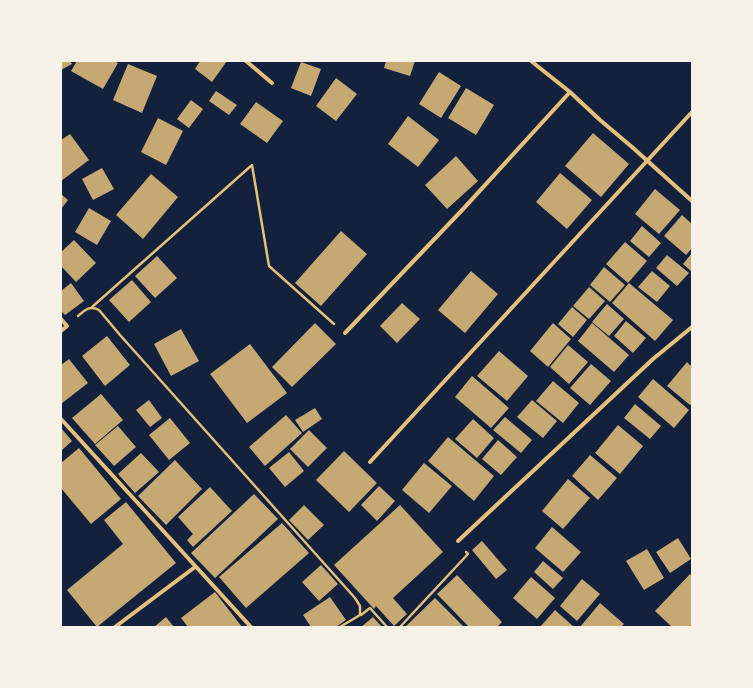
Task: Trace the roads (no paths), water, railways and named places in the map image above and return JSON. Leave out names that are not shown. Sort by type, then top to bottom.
[{"type":"street","points":[[246,61],[272,83]]},
{"type":"street","points":[[531,61],[570,92],[692,201]]},
{"type":"street","points":[[345,333],[465,207],[570,92]]},
{"type":"street","points":[[370,462],[692,112]]},
{"type":"street","points":[[61,319],[67,326],[61,331]]},
{"type":"street","points":[[458,541],[653,359],[692,327]]},
{"type":"street","points":[[61,419],[251,627]]},
{"type":"street","points":[[116,627],[195,567]]}]
